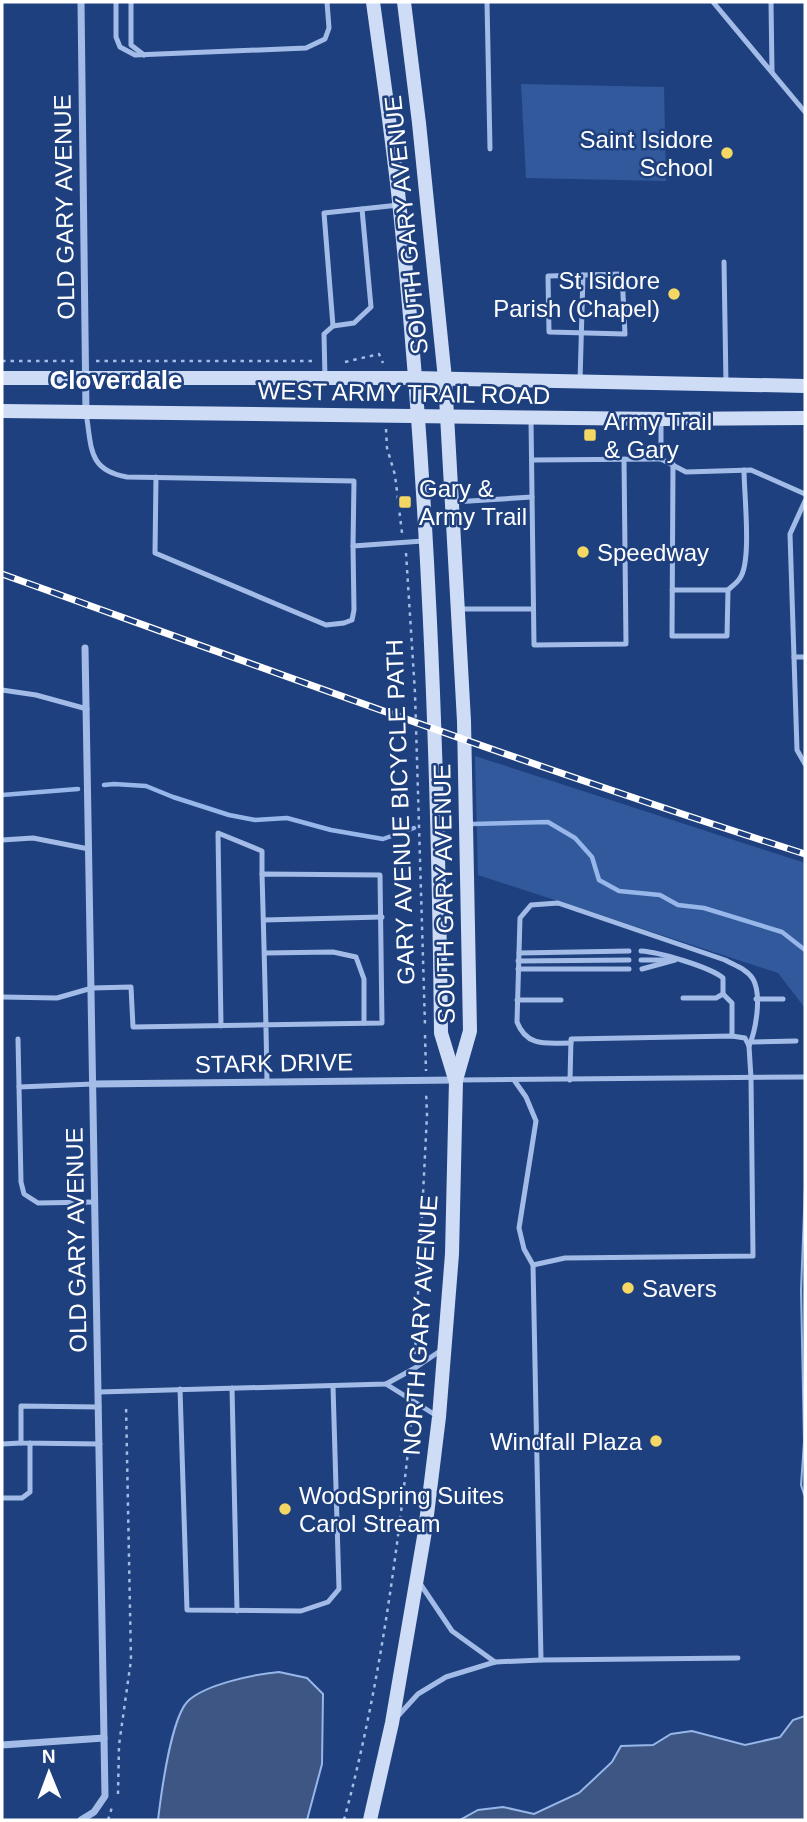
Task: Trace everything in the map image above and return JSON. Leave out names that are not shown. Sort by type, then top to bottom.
[{"type":"main road","name":"SOUTH GARY AVENUE","points":[[373,2],[399,205],[414,378],[435,752],[441,1033],[456,1080]]},
{"type":"main road","name":"SOUTH GARY AVENUE","points":[[404,2],[445,379],[464,731],[470,1031],[456,1080]]},
{"type":"main road","name":"WEST ARMY TRAIL ROAD","points":[[2,377],[414,378],[805,386]]},
{"type":"main road","name":"WEST ARMY TRAIL ROAD","points":[[2,411],[417,417],[805,418]]},
{"type":"main road","name":"NORTH GARY AVENUE","points":[[370,1820],[392,1723],[418,1579],[439,1417],[452,1254],[456,1080]]},
{"type":"street","name":"OLD GARY AVENUE","points":[[81,2],[86,412]]},
{"type":"street","name":"OLD GARY AVENUE","points":[[81,1820],[94,1812],[105,1796],[85,648]]},
{"type":"street","name":"STARK DRIVE","points":[[93,1084],[456,1080]]},
{"type":"street","points":[[2,1745],[104,1738]]},
{"type":"lane","points":[[116,2],[116,37],[120,47],[129,53],[144,55],[306,48],[325,39],[329,29],[327,2]]},
{"type":"lane","points":[[131,2],[131,45],[144,55]]},
{"type":"lane","points":[[487,2],[491,149]]},
{"type":"lane","points":[[713,2],[805,112]]},
{"type":"lane","points":[[723,2],[724,14]]},
{"type":"lane","points":[[771,2],[772,72]]},
{"type":"lane","points":[[333,326],[324,213],[399,205]]},
{"type":"lane","points":[[325,378],[324,334],[333,326],[354,323],[371,307],[362,209]]},
{"type":"lane","points":[[724,262],[726,384]]},
{"type":"lane","points":[[622,274],[625,334],[549,332],[548,275],[583,275],[622,274]]},
{"type":"lane","points":[[580,381],[583,275]]},
{"type":"lane","points":[[86,412],[96,462],[104,471],[127,477],[156,477],[354,481],[352,620],[326,625],[155,553],[156,477]]},
{"type":"lane","points":[[531,417],[534,645],[626,644],[624,459]]},
{"type":"lane","points":[[661,419],[661,459]]},
{"type":"lane","points":[[532,460],[661,459],[686,472],[751,470],[805,494]]},
{"type":"lane","points":[[673,464],[672,636],[727,636],[728,590],[740,578],[746,549],[744,470]]},
{"type":"lane","points":[[451,502],[532,497]]},
{"type":"lane","points":[[805,501],[790,534],[797,750],[805,764]]},
{"type":"lane","points":[[353,546],[425,541]]},
{"type":"lane","points":[[672,590],[728,590]]},
{"type":"lane","points":[[457,609],[533,609]]},
{"type":"lane","points":[[794,657],[805,657]]},
{"type":"lane","points":[[2,690],[36,695],[87,709]]},
{"type":"lane","points":[[221,1026],[218,834],[262,851],[267,1083]]},
{"type":"lane","points":[[2,840],[33,838],[89,849]]},
{"type":"lane","points":[[2,997],[57,998],[92,988],[131,987],[133,1027],[382,1023],[380,875],[262,874]]},
{"type":"lane","points":[[533,1265],[565,1258],[753,1256],[750,1044],[756,1021],[756,999],[754,981],[748,973],[725,960],[558,903],[540,902],[531,905],[520,918],[517,1004],[517,1022],[522,1034],[528,1039],[545,1043],[732,1036],[745,1038],[750,1044]]},
{"type":"lane","points":[[264,920],[382,917]]},
{"type":"lane","points":[[519,953],[629,951]]},
{"type":"lane","points":[[641,951],[717,973],[723,978],[723,994],[732,1003],[732,1036]]},
{"type":"lane","points":[[265,953],[333,952],[356,957],[364,979],[364,1023]]},
{"type":"lane","points":[[519,961],[629,960]]},
{"type":"lane","points":[[642,960],[676,960]]},
{"type":"lane","points":[[642,969],[676,960]]},
{"type":"lane","points":[[518,970],[629,969]]},
{"type":"lane","points":[[682,998],[716,998],[723,994]]},
{"type":"lane","points":[[756,999],[783,999]]},
{"type":"lane","points":[[517,1004],[561,1000]]},
{"type":"lane","points":[[18,1039],[21,1182],[24,1194],[38,1203],[95,1202]]},
{"type":"lane","points":[[570,1080],[571,1041]]},
{"type":"lane","points":[[750,1044],[796,1041]]},
{"type":"lane","points":[[456,1080],[805,1077]]},
{"type":"lane","points":[[514,1080],[526,1097],[536,1121],[519,1228],[524,1249],[533,1265],[541,1660]]},
{"type":"lane","points":[[19,1087],[93,1084]]},
{"type":"lane","points":[[99,1392],[386,1384],[444,1348]]},
{"type":"lane","points":[[386,1384],[439,1417]]},
{"type":"lane","points":[[180,1390],[187,1610],[301,1611],[328,1602],[339,1589],[333,1385]]},
{"type":"lane","points":[[232,1388],[237,1611]]},
{"type":"lane","points":[[21,1443],[21,1406],[99,1407]]},
{"type":"lane","points":[[2,1498],[22,1497],[30,1492],[30,1443]]},
{"type":"lane","points":[[2,1444],[100,1444]]},
{"type":"lane","points":[[418,1579],[433,1606],[452,1631],[495,1662]]},
{"type":"lane","points":[[392,1723],[418,1694],[432,1685],[457,1673],[495,1662],[738,1658]]},
{"type":"path","points":[[345,362],[379,354],[383,359],[384,379]]},
{"type":"path","points":[[2,361],[64,361]]},
{"type":"path","points":[[96,361],[301,361]]},
{"type":"path","points":[[386,415],[387,448],[395,475],[402,530]]},
{"type":"path","name":"GARY AVENUE BICYCLE PATH","points":[[408,565],[415,693],[426,1057]]},
{"type":"path","points":[[415,1361],[427,1105]]},
{"type":"path","points":[[118,1795],[119,1745],[131,1660],[125,1404]]},
{"type":"path","points":[[344,1820],[386,1629],[412,1411]]},
{"type":"path","points":[[107,1820],[113,1804]]},
{"type":"shaded area","points":[[521,84],[664,87],[666,181],[526,178]]},
{"type":"shaded area","points":[[475,756],[805,863],[805,1008],[778,973],[478,875]]},
{"type":"shaded area","points":[[805,1187],[805,1497],[801,1485],[804,1442],[801,1290]]},
{"type":"shaded area","points":[[279,1672],[307,1678],[323,1694],[322,1764],[307,1820],[158,1820],[172,1740],[182,1710],[188,1701],[219,1685]]},
{"type":"shaded area","points":[[805,1716],[805,1820],[460,1820],[478,1810],[503,1807],[534,1814],[579,1793],[612,1762],[621,1746],[653,1745],[671,1734],[692,1731],[745,1745],[780,1737],[793,1720]]},
{"type":"waterway","points":[[104,785],[146,786],[229,815],[255,820],[287,818],[331,830],[383,839],[414,828]]},
{"type":"waterway","points":[[2,795],[78,789]]},
{"type":"waterway","points":[[472,824],[548,822],[575,838],[592,857],[599,880],[619,891],[660,895],[678,905],[704,908],[782,932],[805,950]]},
{"type":"railway","points":[[2,574],[503,753],[805,854]]},
{"type":"place","name":"Saint Isidore School","points":[[727,153]]},
{"type":"place","name":"St Isidore Parish (Chapel)","points":[[674,294]]},
{"type":"place","name":"Army Trail & Gary","points":[[590,435]]},
{"type":"place","name":"Gary & Army Trail","points":[[405,502]]},
{"type":"place","name":"Speedway","points":[[583,552]]},
{"type":"place","name":"Savers","points":[[628,1288]]},
{"type":"place","name":"Windfall Plaza","points":[[656,1441]]},
{"type":"place","name":"WoodSpring Suites Carol Stream","points":[[285,1509]]},
{"type":"district","name":"Cloverdale","points":[[116,380]]}]
